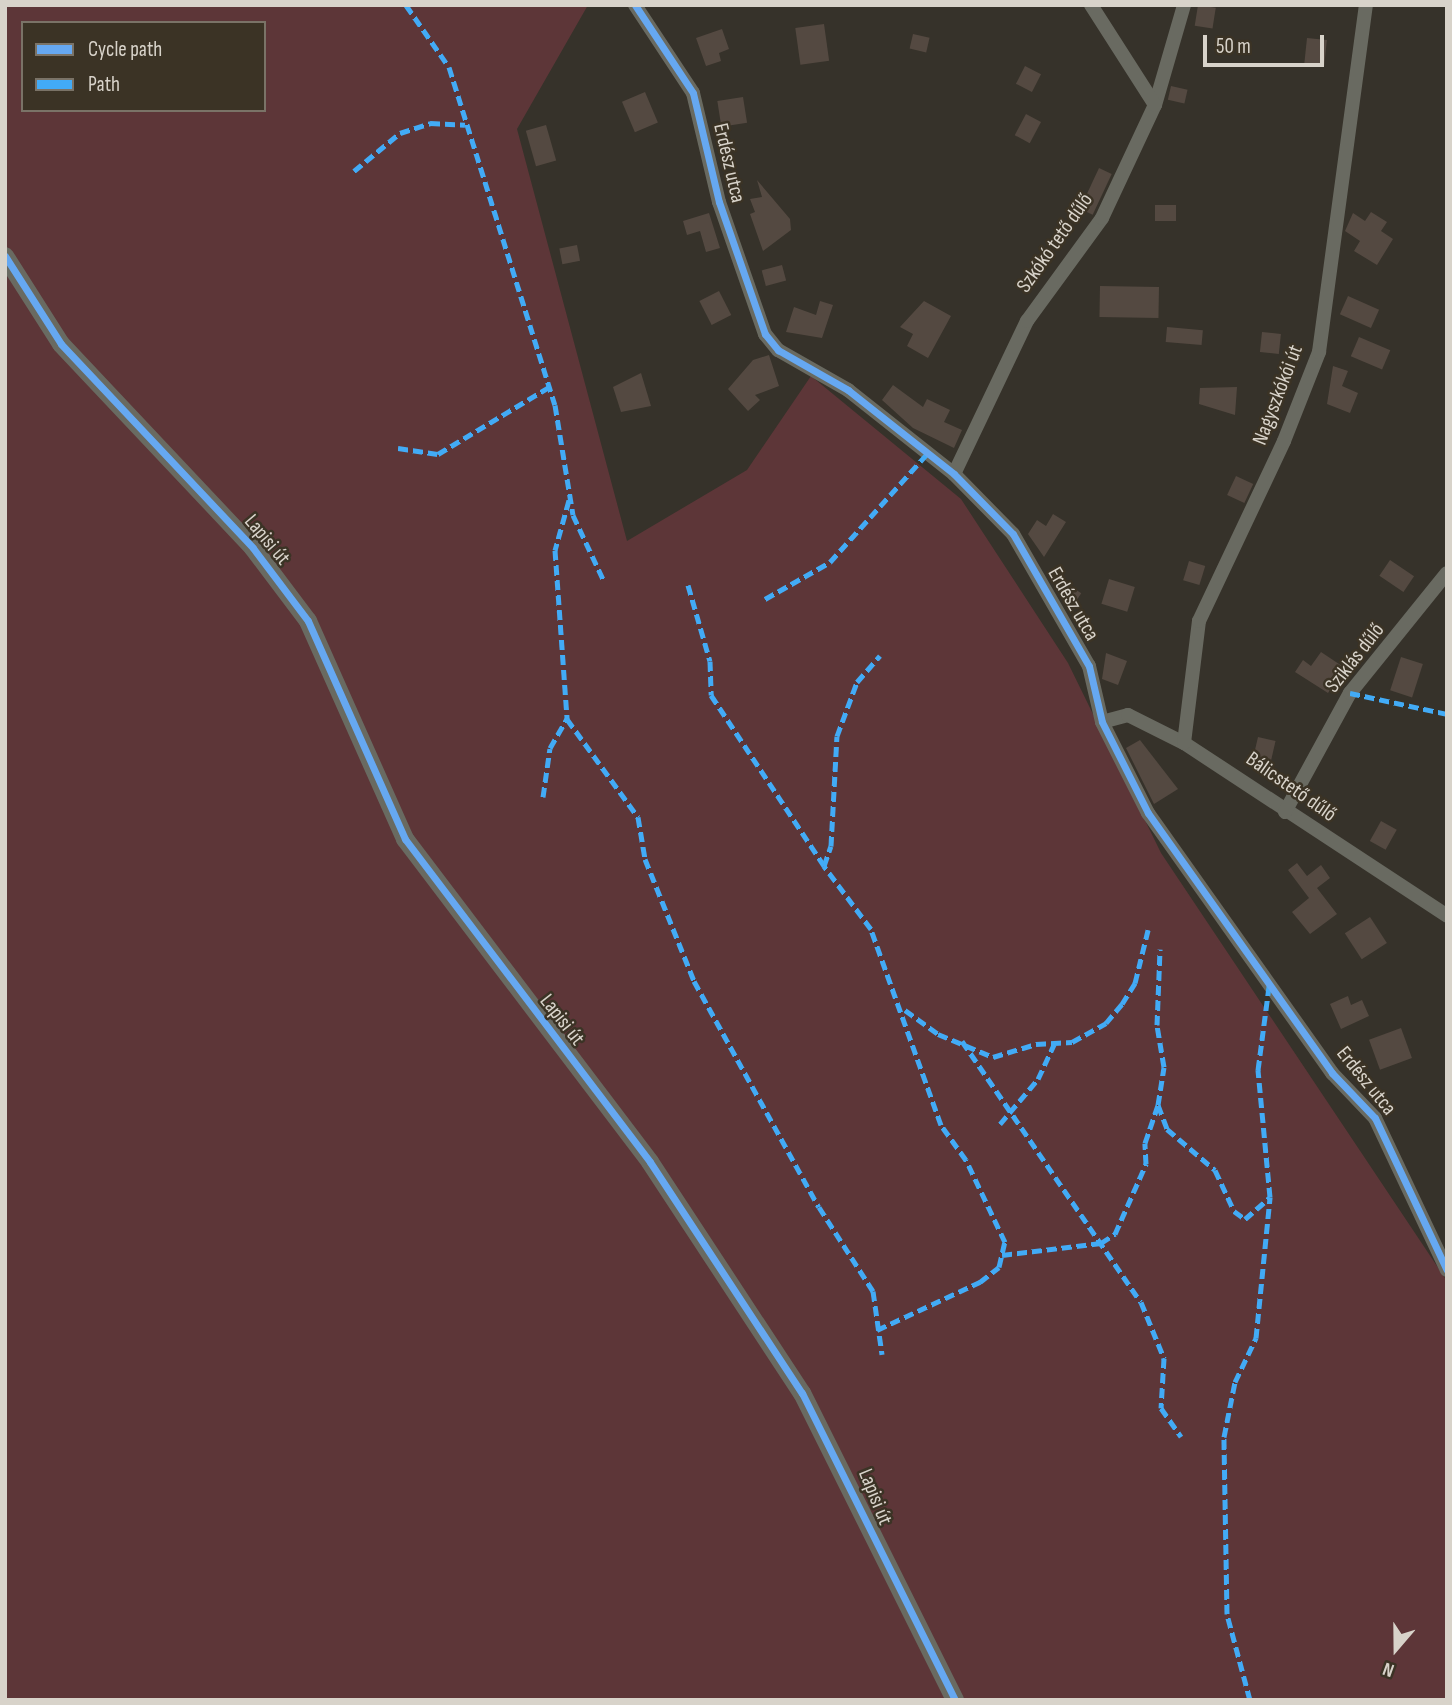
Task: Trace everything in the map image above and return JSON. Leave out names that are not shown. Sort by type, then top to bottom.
[{"type":"street","name":"Erdész utca","points":[[635,5],[693,93],[719,202],[765,334],[778,350],[848,390],[954,474],[1013,534],[1089,666],[1102,722],[1148,813],[1332,1073],[1375,1118],[1447,1270]]},
{"type":"street","points":[[1091,5],[1155,105]]},
{"type":"street","name":"Szkókó tető dűlő","points":[[954,474],[1027,321],[1102,218],[1155,105],[1184,5]]},
{"type":"street","name":"Nagyszkókói út","points":[[1184,743],[1199,621],[1284,441],[1319,352],[1366,5]]},
{"type":"street","name":"Lapisi út","points":[[5,256],[61,344],[253,548],[308,621],[405,839],[650,1161],[802,1393],[955,1700]]},
{"type":"street","name":"Sziklás dűlő","points":[[1285,812],[1350,693],[1447,573]]},
{"type":"street","name":"Bálicstető dűlő","points":[[1102,722],[1128,715],[1184,743],[1285,812],[1390,873],[1447,916]]},
{"type":"shaded area","points":[[5,5],[588,5],[517,129],[627,541],[747,470],[811,376],[961,499],[1068,663],[1161,853],[1447,1281],[1447,1700],[5,1700]]},
{"type":"building","points":[[1198,5],[1216,8],[1212,29],[1195,26]]},
{"type":"building","points":[[824,24],[829,61],[800,65],[795,28]]},
{"type":"building","points":[[722,29],[729,49],[719,53],[721,61],[706,66],[696,38]]},
{"type":"building","points":[[913,34],[930,38],[926,52],[910,49]]},
{"type":"building","points":[[1307,38],[1327,40],[1324,66],[1304,64]]},
{"type":"building","points":[[1025,66],[1041,74],[1032,92],[1016,84]]},
{"type":"building","points":[[1171,86],[1188,90],[1184,103],[1168,100]]},
{"type":"building","points":[[645,92],[658,122],[635,132],[622,102]]},
{"type":"building","points":[[743,97],[747,123],[721,127],[717,101]]},
{"type":"building","points":[[1026,114],[1041,122],[1030,143],[1015,135]]},
{"type":"building","points":[[546,125],[556,161],[536,166],[526,131]]},
{"type":"building","points":[[1099,168],[1112,174],[1093,215],[1080,209]]},
{"type":"building","points":[[757,180],[790,219],[791,230],[763,251],[750,214],[755,212],[750,199],[762,197]]},
{"type":"building","points":[[1155,205],[1176,205],[1176,221],[1155,221]]},
{"type":"building","points":[[1371,212],[1387,222],[1381,231],[1393,239],[1377,265],[1354,251],[1360,241],[1345,231],[1353,213],[1365,221]]},
{"type":"building","points":[[709,213],[720,248],[706,252],[700,231],[687,235],[683,221]]},
{"type":"building","points":[[577,245],[580,261],[562,264],[559,248]]},
{"type":"building","points":[[782,265],[786,280],[766,286],[762,270]]},
{"type":"building","points":[[1100,286],[1159,287],[1158,318],[1099,317]]},
{"type":"building","points":[[719,291],[731,315],[712,325],[699,301]]},
{"type":"building","points":[[1348,296],[1379,310],[1371,328],[1340,314]]},
{"type":"building","points":[[820,301],[833,305],[822,338],[786,332],[794,307],[816,315]]},
{"type":"building","points":[[924,301],[951,316],[928,358],[907,346],[913,334],[900,327]]},
{"type":"building","points":[[1167,327],[1203,330],[1202,345],[1166,342]]},
{"type":"building","points":[[1262,332],[1281,334],[1279,354],[1260,352]]},
{"type":"building","points":[[1359,337],[1390,350],[1382,370],[1351,356]]},
{"type":"building","points":[[769,355],[779,386],[755,395],[760,400],[748,411],[728,389],[753,360]]},
{"type":"building","points":[[1333,366],[1348,371],[1342,386],[1358,393],[1350,413],[1327,404]]},
{"type":"building","points":[[641,373],[651,406],[621,412],[613,387]]},
{"type":"building","points":[[893,385],[923,407],[927,399],[950,410],[944,422],[962,430],[954,448],[913,428],[882,400]]},
{"type":"building","points":[[1237,387],[1235,415],[1199,404],[1200,388]]},
{"type":"building","points":[[1236,476],[1253,484],[1244,503],[1227,495]]},
{"type":"building","points":[[1053,514],[1066,522],[1044,557],[1028,534],[1037,520],[1046,526]]},
{"type":"building","points":[[1390,560],[1414,576],[1403,592],[1379,576]]},
{"type":"building","points":[[1189,561],[1205,566],[1199,585],[1183,580]]},
{"type":"building","points":[[1109,579],[1135,587],[1127,612],[1101,604]]},
{"type":"building","points":[[1063,581],[1081,593],[1075,603],[1056,591]]},
{"type":"building","points":[[1321,652],[1345,668],[1328,693],[1295,672],[1303,660],[1311,666]]},
{"type":"building","points":[[1106,653],[1127,661],[1118,685],[1102,679]]},
{"type":"building","points":[[1401,657],[1423,664],[1412,697],[1390,690]]},
{"type":"building","points":[[1258,737],[1276,741],[1270,766],[1252,762]]},
{"type":"building","points":[[1140,740],[1178,789],[1154,804],[1126,748]]},
{"type":"building","points":[[1381,821],[1397,830],[1386,850],[1370,841]]},
{"type":"building","points":[[1297,863],[1307,876],[1321,865],[1330,878],[1317,888],[1337,914],[1310,934],[1292,912],[1309,898],[1288,870]]},
{"type":"building","points":[[1370,917],[1387,943],[1362,959],[1345,933]]},
{"type":"building","points":[[1348,996],[1351,1005],[1362,1000],[1369,1016],[1341,1029],[1330,1004]]},
{"type":"building","points":[[1401,1028],[1412,1058],[1380,1070],[1369,1040]]},
{"type":"marked path","points":[[406,5],[449,67],[555,405],[573,515],[603,579]]},
{"type":"marked path","points":[[354,171],[400,133],[430,123],[465,125]]},
{"type":"marked path","points":[[398,448],[438,454],[549,387]]},
{"type":"marked path","points":[[765,599],[830,562],[927,454]]},
{"type":"marked path","points":[[569,500],[555,550],[567,719],[638,817],[645,859],[694,981],[819,1207],[873,1291],[882,1354]]},
{"type":"marked path","points":[[688,585],[710,661],[711,695],[824,866]]},
{"type":"marked path","points":[[877,1330],[980,1282],[999,1267],[1005,1242],[966,1160],[941,1125],[871,929],[824,866],[831,846],[837,736],[857,682],[880,656]]},
{"type":"marked path","points":[[1350,693],[1447,714]]},
{"type":"marked path","points":[[543,797],[550,748],[567,719]]},
{"type":"marked path","points":[[905,1010],[938,1034],[993,1057],[1036,1044],[1072,1042],[1106,1023],[1122,1004],[1135,983],[1148,930]]},
{"type":"marked path","points":[[1002,1255],[1101,1243],[1115,1234],[1146,1164],[1145,1143],[1158,1105],[1164,1067],[1157,1025],[1160,949]]},
{"type":"marked path","points":[[1250,1700],[1227,1614],[1224,1437],[1235,1382],[1256,1338],[1270,1197],[1258,1070],[1269,986]]},
{"type":"marked path","points":[[962,1041],[1141,1302],[1164,1358],[1161,1408],[1181,1437]]},
{"type":"marked path","points":[[1000,1124],[1038,1079],[1054,1045]]},
{"type":"marked path","points":[[1158,1105],[1167,1129],[1215,1170],[1234,1211],[1245,1219],[1269,1198]]},
{"type":"cycle path","points":[[635,5],[693,93],[719,202],[765,334],[778,350],[848,390],[954,474],[1013,534],[1089,666],[1102,722],[1148,813],[1332,1073],[1375,1118],[1447,1270]]},
{"type":"cycle path","points":[[5,256],[61,344],[253,548],[308,621],[405,839],[650,1162],[802,1393],[955,1700]]}]
